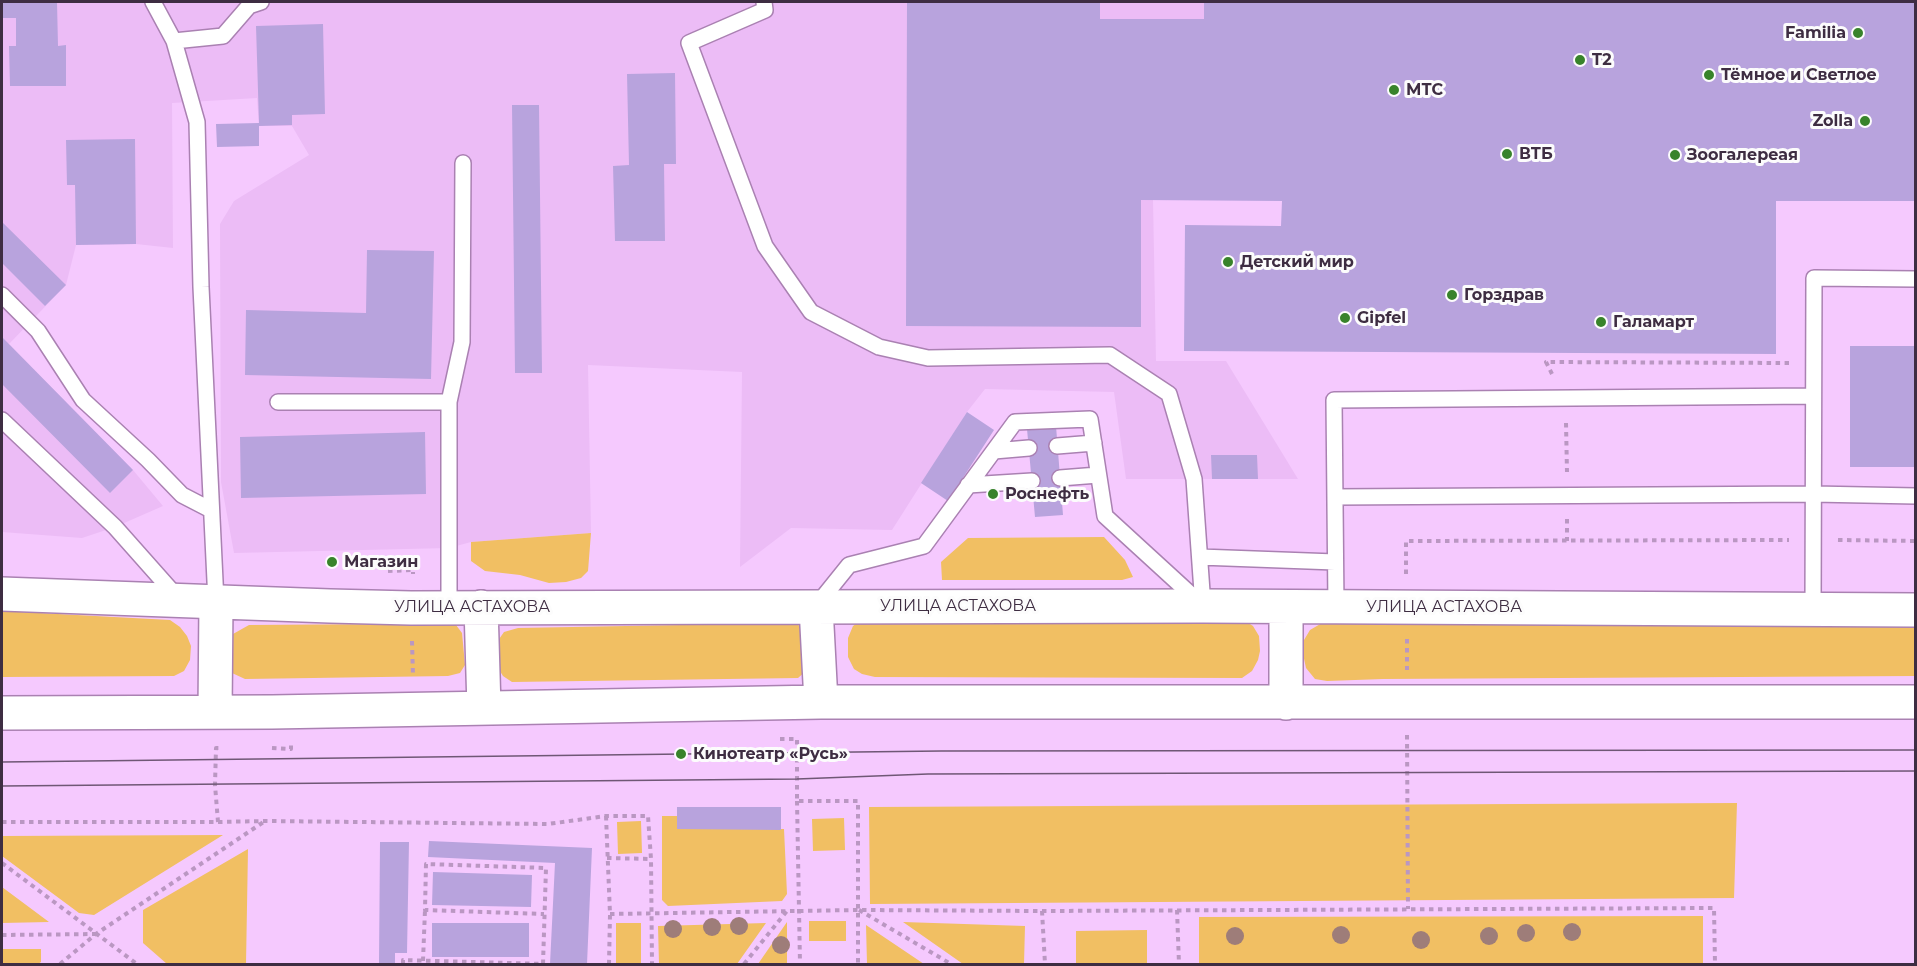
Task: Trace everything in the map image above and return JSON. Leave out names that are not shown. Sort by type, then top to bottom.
[{"type":"main road","name":"УЛИЦА АСТАХОВА","points":[[2,594],[330,606],[1203,606],[1916,610]]},
{"type":"main road","points":[[215,712],[216,602]]},
{"type":"main road","points":[[481,607],[484,708]]},
{"type":"main road","points":[[816,607],[821,702]]},
{"type":"main road","points":[[1286,607],[1286,703]]},
{"type":"main road","points":[[2,713],[215,712],[821,702],[1916,702]]},
{"type":"lane","points":[[153,2],[174,41],[197,122],[201,287],[216,602]]},
{"type":"lane","points":[[174,41],[223,36],[249,6],[261,2]]},
{"type":"lane","points":[[764,2],[765,10],[689,43],[765,246],[811,312],[879,347],[928,358],[1110,355],[1169,394],[1194,479],[1203,606]]},
{"type":"lane","points":[[448,606],[449,402],[462,342],[463,163]]},
{"type":"lane","points":[[1813,609],[1814,278],[1916,279]]},
{"type":"lane","points":[[2,295],[38,331],[83,400],[182,495],[211,510]]},
{"type":"lane","points":[[1336,607],[1334,400],[1813,396]]},
{"type":"lane","points":[[278,402],[449,402]]},
{"type":"lane","points":[[816,607],[849,565],[924,546],[1015,422],[1090,419],[1105,516],[1203,606]]},
{"type":"lane","points":[[2,420],[115,527],[180,600]]},
{"type":"lane","points":[[1058,446],[1094,443]]},
{"type":"lane","points":[[994,451],[1029,448]]},
{"type":"lane","points":[[1060,478],[1098,475]]},
{"type":"lane","points":[[968,486],[1032,480]]},
{"type":"lane","points":[[1335,497],[1813,494],[1916,496]]},
{"type":"lane","points":[[1200,558],[1335,562]]},
{"type":"path","points":[[1568,541],[1566,398],[1546,362],[1793,363]]},
{"type":"path","points":[[774,739],[797,739],[800,964]]},
{"type":"path","points":[[797,801],[858,801],[858,964]]},
{"type":"path","points":[[606,816],[610,914],[609,964]]},
{"type":"path","points":[[2,822],[266,821],[548,824],[606,816],[648,816],[651,860],[652,964]]},
{"type":"path","points":[[60,964],[96,934],[266,821]]},
{"type":"path","points":[[607,858],[651,860]]},
{"type":"path","points":[[2,863],[137,964]]},
{"type":"path","points":[[403,964],[403,960],[423,961],[543,964],[546,868],[426,864],[423,961]]},
{"type":"path","points":[[610,914],[858,910],[1714,908],[1715,964]]},
{"type":"path","points":[[425,910],[544,914]]},
{"type":"path","points":[[858,910],[951,964]]},
{"type":"path","points":[[1177,910],[1179,964]]},
{"type":"path","points":[[744,964],[787,911]]},
{"type":"path","points":[[1042,911],[1045,964]]},
{"type":"path","points":[[2,935],[96,934]]},
{"type":"shaded area","points":[[2,2],[1204,2],[1204,200],[1153,200],[1156,361],[1226,361],[1298,479],[1126,479],[1114,392],[985,389],[967,412],[892,530],[791,528],[740,567],[742,372],[588,365],[591,533],[471,542],[449,548],[234,553],[221,482],[220,224],[234,201],[309,155],[292,126],[259,126],[257,98],[172,103],[173,248],[136,244],[76,245],[66,285],[9,344],[133,470],[163,506],[115,527],[82,538],[2,532]]},
{"type":"shaded area","points":[[591,533],[588,571],[581,578],[566,582],[549,583],[520,575],[485,571],[471,561],[471,542]]},
{"type":"shaded area","points":[[1104,537],[1125,560],[1133,577],[1122,580],[942,580],[941,562],[968,538]]},
{"type":"shaded area","points":[[2,611],[170,620],[187,636],[191,646],[190,660],[184,671],[174,676],[2,677]]},
{"type":"shaded area","points":[[863,619],[1247,622],[1253,626],[1259,636],[1260,651],[1252,671],[1242,678],[875,677],[862,674],[854,669],[848,657],[848,638],[853,626]]},
{"type":"shaded area","points":[[796,623],[803,629],[806,671],[798,678],[512,682],[503,676],[498,668],[497,642],[504,632],[518,628]]},
{"type":"shaded area","points":[[1322,623],[1916,626],[1915,676],[1327,681],[1315,679],[1306,668],[1303,654],[1304,640],[1310,630]]},
{"type":"shaded area","points":[[249,625],[456,625],[462,633],[465,665],[460,673],[448,676],[245,679],[232,673],[226,649],[233,634]]},
{"type":"shaded area","points":[[1737,803],[1734,898],[870,904],[869,807]]},
{"type":"shaded area","points":[[662,816],[677,816],[677,829],[784,829],[787,894],[782,901],[668,906],[662,900]]},
{"type":"shaded area","points":[[844,818],[845,850],[813,851],[812,819]]},
{"type":"shaded area","points":[[641,821],[642,853],[618,854],[617,822]]},
{"type":"shaded area","points":[[223,835],[94,915],[79,913],[2,856],[2,836]]},
{"type":"shaded area","points":[[248,849],[246,964],[167,964],[143,943],[143,910]]},
{"type":"shaded area","points":[[2,887],[49,922],[2,923]]},
{"type":"shaded area","points":[[1703,916],[1703,964],[1199,964],[1199,917]]},
{"type":"shaded area","points":[[809,921],[846,921],[846,941],[809,941]]},
{"type":"shaded area","points":[[787,922],[787,964],[758,964]]},
{"type":"shaded area","points":[[903,922],[1025,926],[1024,964],[963,964]]},
{"type":"shaded area","points":[[616,923],[641,923],[641,964],[616,964]]},
{"type":"shaded area","points":[[766,923],[737,964],[659,964],[658,926]]},
{"type":"shaded area","points":[[866,925],[924,964],[867,964]]},
{"type":"shaded area","points":[[1147,930],[1147,964],[1076,964],[1076,931]]},
{"type":"shaded area","points":[[2,949],[41,949],[41,962],[38,964],[2,964]]},
{"type":"building","points":[[2,2],[57,2],[58,46],[66,45],[66,86],[10,86],[9,46],[16,46],[16,18],[2,18]]},
{"type":"building","points":[[907,2],[1100,2],[1100,19],[1204,19],[1204,2],[1916,2],[1916,201],[1776,201],[1776,354],[1184,351],[1185,225],[1281,226],[1282,201],[1141,200],[1141,327],[906,326]]},
{"type":"building","points":[[323,24],[325,114],[292,115],[292,125],[259,126],[259,146],[217,147],[216,124],[259,123],[256,26]]},
{"type":"building","points":[[675,73],[676,164],[664,164],[665,241],[615,241],[613,166],[629,165],[627,74]]},
{"type":"building","points":[[512,105],[539,105],[542,373],[515,373]]},
{"type":"building","points":[[135,139],[136,244],[76,245],[75,185],[67,185],[66,140]]},
{"type":"building","points":[[2,222],[66,285],[45,306],[2,263]]},
{"type":"building","points":[[367,250],[434,251],[431,379],[245,375],[246,310],[366,313]]},
{"type":"building","points":[[2,337],[133,470],[110,493],[2,384]]},
{"type":"building","points":[[1850,346],[1916,346],[1916,467],[1850,467]]},
{"type":"building","points":[[967,412],[994,430],[948,501],[921,483]]},
{"type":"building","points":[[1056,426],[1063,515],[1035,517],[1027,429]]},
{"type":"building","points":[[425,432],[426,494],[241,498],[240,437]]},
{"type":"building","points":[[1211,455],[1257,455],[1258,479],[1212,479]]},
{"type":"building","points":[[677,807],[781,807],[781,830],[677,829]]},
{"type":"building","points":[[429,841],[592,848],[587,964],[550,964],[555,863],[428,857]]},
{"type":"building","points":[[380,842],[409,842],[407,953],[395,953],[395,964],[379,964]]},
{"type":"building","points":[[433,872],[532,875],[531,907],[432,905]]},
{"type":"building","points":[[432,923],[529,923],[529,957],[432,957]]},
{"type":"tram line","points":[[2,762],[941,751],[1916,750]]},
{"type":"tram line","points":[[2,786],[797,779],[928,774],[1916,771]]},
{"type":"place","name":"Familia","points":[[1858,33]]},
{"type":"place","name":"T2","points":[[1580,60]]},
{"type":"place","name":"Тёмное и Светлое","points":[[1709,75]]},
{"type":"place","name":"МТС","points":[[1394,90]]},
{"type":"place","name":"Zolla","points":[[1865,121]]},
{"type":"place","name":"ВТБ","points":[[1507,154]]},
{"type":"place","name":"Зоогалереая","points":[[1675,155]]},
{"type":"place","name":"Детский мир","points":[[1228,262]]},
{"type":"place","name":"Горздрав","points":[[1452,295]]},
{"type":"place","name":"Gipfel","points":[[1345,318]]},
{"type":"place","name":"Галамарт","points":[[1601,322]]},
{"type":"place","name":"Роснефть","points":[[993,494]]},
{"type":"place","name":"Магазин","points":[[332,562]]},
{"type":"place","name":"Кинотеатр «Русь»","points":[[681,754]]}]
